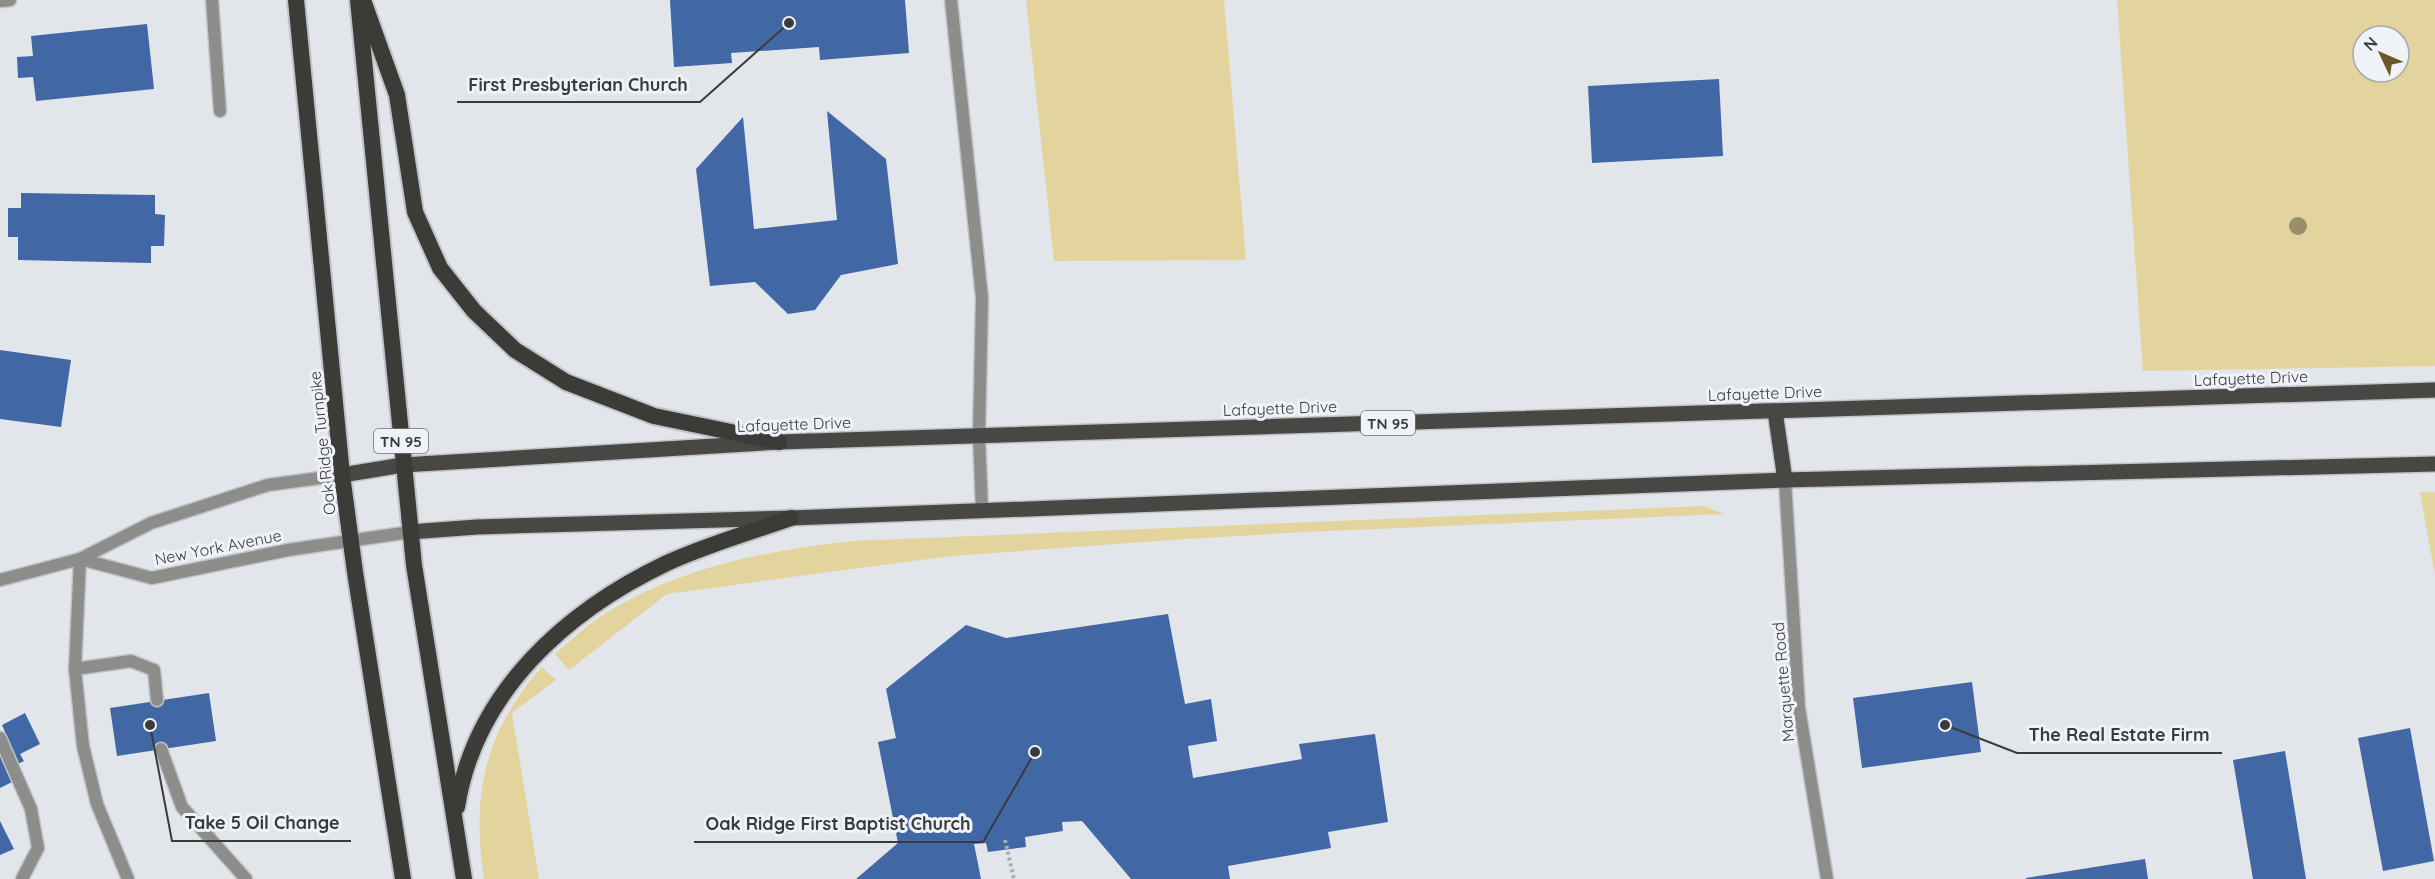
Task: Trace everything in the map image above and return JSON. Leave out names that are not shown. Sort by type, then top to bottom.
[{"type":"highway","name":"Oak Ridge Turnpike","points":[[297,0],[342,475],[403,879]]},
{"type":"highway","name":"TN 95","points":[[358,0],[410,532],[464,879]]},
{"type":"highway","points":[[363,0],[397,95],[415,212],[440,268],[474,310],[515,350],[566,382],[654,416],[779,441]]},
{"type":"highway","points":[[454,823],[460,786],[482,729],[501,696],[523,666],[544,645],[578,616],[668,563],[791,518]]},
{"type":"main road","name":"Lafayette Drive","points":[[342,475],[404,465],[779,441],[2435,390]]},
{"type":"main road","points":[[1775,411],[1785,480]]},
{"type":"main road","points":[[410,532],[477,527],[791,518],[1785,480],[2435,464]]},
{"type":"street","points":[[0,0],[10,0]]},
{"type":"street","points":[[212,0],[220,111]]},
{"type":"street","points":[[951,0],[982,298],[979,436],[982,510]]},
{"type":"street","points":[[128,879],[97,804],[83,746],[75,669],[80,559],[151,523],[268,485],[342,475]]},
{"type":"street","name":"Marquette Road","points":[[1785,480],[1799,708],[1827,879]]},
{"type":"street","name":"New York Avenue","points":[[0,580],[80,559],[152,578],[288,550],[410,532]]},
{"type":"street","points":[[75,669],[131,661],[154,670],[157,700]]},
{"type":"street","points":[[0,738],[31,809],[38,848],[22,879]]},
{"type":"street","points":[[161,749],[182,807],[246,879]]},
{"type":"path","points":[[1005,840],[1014,879]]},
{"type":"shaded area","points":[[1026,0],[1224,0],[1246,260],[1054,261]]},
{"type":"shaded area","points":[[2117,0],[2435,0],[2435,366],[2143,371]]},
{"type":"shaded area","points":[[2420,492],[2435,492],[2435,575]]},
{"type":"shaded area","points":[[1704,506],[1724,514],[1305,532],[951,556],[667,594],[569,670],[555,654],[597,619],[626,601],[657,587],[720,565],[785,550],[819,545],[852,541]]},
{"type":"shaded area","points":[[542,667],[556,680],[512,713],[539,879],[484,879],[480,848],[480,819],[487,766],[495,740],[507,715]]},
{"type":"building","points":[[670,0],[905,0],[909,53],[820,60],[819,47],[731,53],[732,63],[674,67]]},
{"type":"building","points":[[147,24],[154,89],[36,101],[33,77],[18,78],[17,57],[33,56],[31,36]]},
{"type":"building","points":[[1719,79],[1723,156],[1592,163],[1588,86]]},
{"type":"building","points":[[827,111],[886,159],[898,264],[841,275],[815,310],[788,314],[755,282],[710,286],[696,169],[743,117],[754,229],[837,220]]},
{"type":"building","points":[[21,193],[155,195],[155,214],[165,215],[164,246],[151,246],[151,263],[18,260],[18,237],[8,237],[8,208],[21,208]]},
{"type":"building","points":[[0,350],[71,360],[61,427],[0,419]]},
{"type":"building","points":[[1168,614],[1185,704],[1211,699],[1217,741],[1188,746],[1193,778],[1302,759],[1299,744],[1375,734],[1388,822],[1328,832],[1331,848],[1228,866],[1230,879],[1131,879],[1082,821],[1062,822],[1063,831],[1025,837],[1026,847],[988,852],[986,843],[974,844],[981,879],[856,879],[898,843],[878,742],[896,738],[886,689],[966,625],[1006,638]]},
{"type":"building","points":[[1972,682],[1981,752],[1862,768],[1853,698]]},
{"type":"building","points":[[209,693],[216,741],[117,756],[110,708]]},
{"type":"building","points":[[25,713],[40,744],[20,754],[24,761],[6,770],[12,782],[0,788],[0,734],[5,732],[2,725]]},
{"type":"building","points":[[2410,728],[2434,861],[2383,871],[2358,738]]},
{"type":"building","points":[[2285,751],[2306,879],[2253,879],[2233,760]]},
{"type":"building","points":[[0,821],[14,849],[0,855]]},
{"type":"building","points":[[2145,859],[2148,879],[2026,879],[2026,878]]},
{"type":"place","name":"First Presbyterian Church","points":[[789,23]]},
{"type":"place","name":"Take 5 Oil Change","points":[[150,725]]},
{"type":"place","name":"The Real Estate Firm","points":[[1945,725]]},
{"type":"place","name":"Oak Ridge First Baptist Church","points":[[1035,752]]}]
